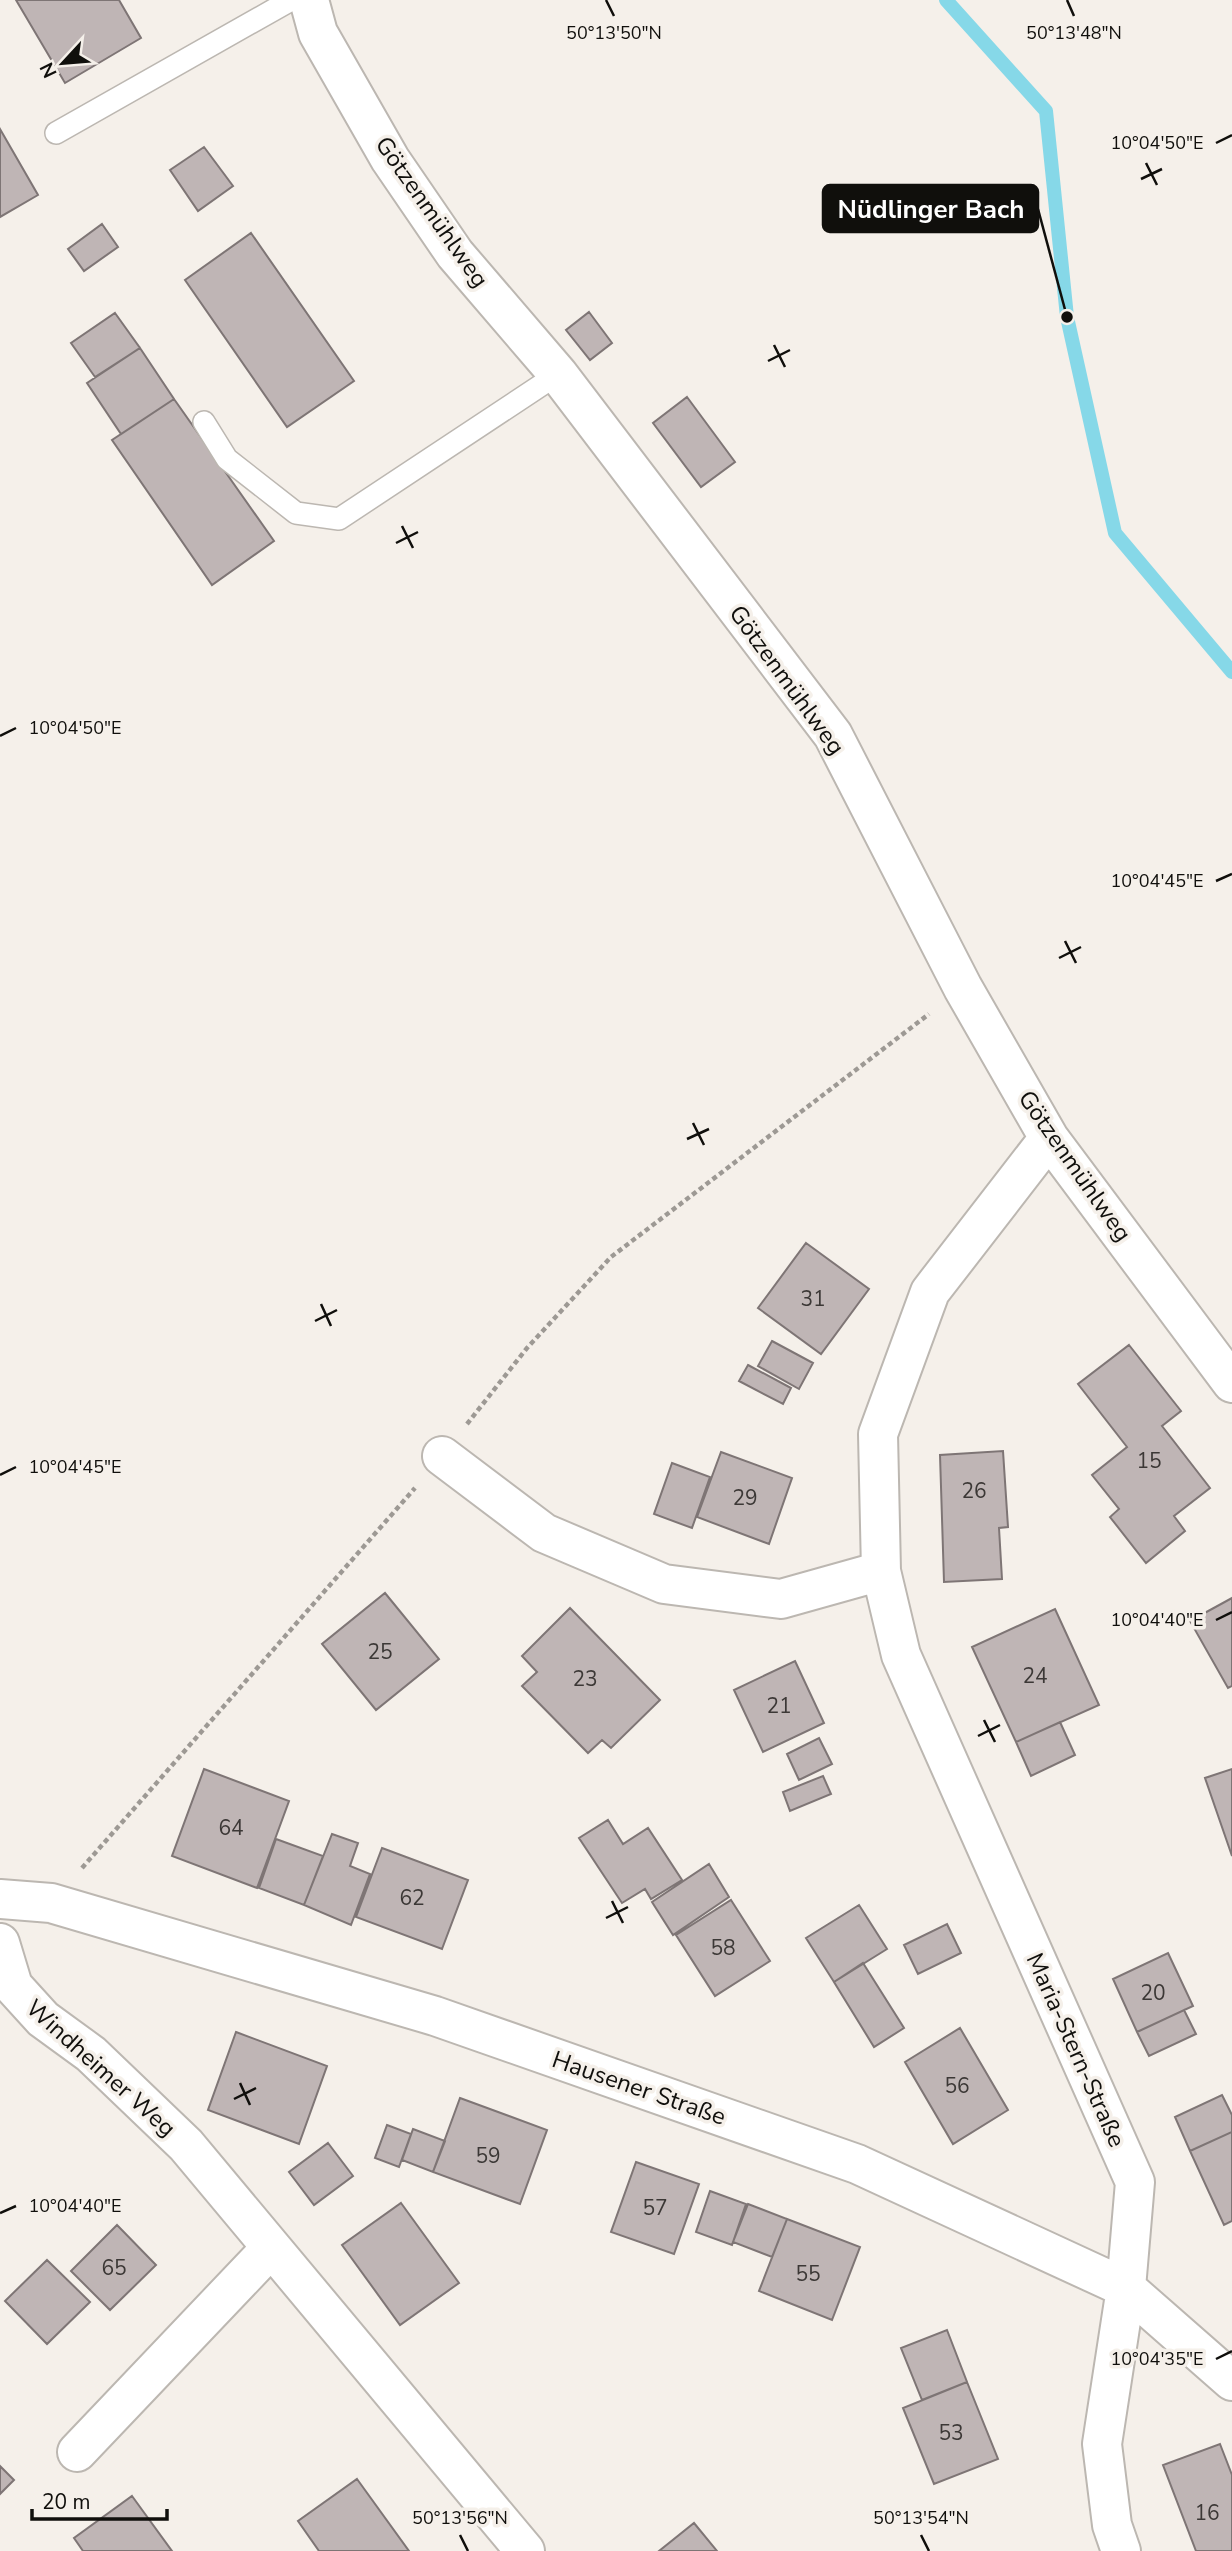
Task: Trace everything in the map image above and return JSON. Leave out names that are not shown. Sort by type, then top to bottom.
[{"type":"street","name":"Götzenmühlweg","points":[[309,0],[318,33],[390,159],[455,254],[558,374],[833,735],[963,988],[1049,1138],[1232,1383]]},
{"type":"street","name":"Maria-Stern-Straße","points":[[1049,1138],[930,1292],[878,1434],[881,1571],[901,1655],[1135,2182],[1126,2288],[1102,2444],[1112,2525],[1121,2551]]},
{"type":"street","points":[[442,1456],[544,1533],[664,1584],[781,1599],[881,1571]]},
{"type":"street","name":"Hausener Straße","points":[[0,1899],[51,1903],[435,2016],[844,2160],[1126,2288],[1232,2381]]},
{"type":"street","name":"Windheimer Weg","points":[[0,1943],[13,1986],[43,2019],[91,2054],[186,2146],[524,2551]]},
{"type":"street","points":[[77,2452],[271,2248]]},
{"type":"lane","points":[[56,133],[292,0]]},
{"type":"lane","points":[[204,422],[227,459],[296,513],[340,519],[558,374]]},
{"type":"path","points":[[51,1903],[442,1456],[527,1348],[611,1257],[963,988]]},
{"type":"building","points":[[16,0],[119,0],[141,38],[65,83]]},
{"type":"building","points":[[0,129],[38,195],[0,217]]},
{"type":"building","points":[[204,147],[233,186],[198,211],[170,170]]},
{"type":"building","points":[[102,224],[118,247],[84,271],[68,249]]},
{"type":"building","points":[[251,233],[354,381],[287,427],[185,280]]},
{"type":"building","points":[[589,312],[612,343],[590,360],[566,330]]},
{"type":"building","points":[[115,313],[140,348],[95,377],[71,343]]},
{"type":"building","points":[[140,348],[174,399],[121,434],[87,383]]},
{"type":"building","points":[[687,397],[735,462],[701,487],[653,423]]},
{"type":"building","points":[[174,399],[274,541],[212,585],[112,440]]},
{"type":"building","points":[[806,1243],[869,1289],[821,1354],[758,1308]]},
{"type":"building","points":[[772,1341],[813,1363],[799,1389],[758,1366]]},
{"type":"building","points":[[1129,1345],[1181,1411],[1162,1426],[1210,1488],[1174,1516],[1185,1531],[1146,1563],[1110,1517],[1119,1509],[1092,1475],[1127,1447],[1078,1384]]},
{"type":"building","points":[[748,1365],[791,1388],[783,1404],[739,1381]]},
{"type":"building","points":[[1003,1451],[1008,1527],[999,1528],[1002,1579],[944,1582],[940,1455]]},
{"type":"building","points":[[721,1452],[792,1478],[769,1544],[697,1517]]},
{"type":"building","points":[[672,1463],[710,1477],[692,1528],[654,1514]]},
{"type":"building","points":[[385,1593],[439,1659],[376,1710],[322,1644]]},
{"type":"building","points":[[1232,1598],[1232,1686],[1228,1688],[1190,1621]]},
{"type":"building","points":[[570,1608],[660,1700],[611,1748],[602,1740],[588,1753],[522,1686],[537,1672],[522,1656]]},
{"type":"building","points":[[1055,1609],[1099,1705],[1016,1742],[972,1647]]},
{"type":"building","points":[[795,1661],[824,1723],[763,1752],[734,1690]]},
{"type":"building","points":[[1060,1722],[1075,1755],[1031,1776],[1016,1742]]},
{"type":"building","points":[[819,1738],[832,1764],[799,1780],[787,1754]]},
{"type":"building","points":[[204,1769],[289,1801],[257,1888],[172,1856]]},
{"type":"building","points":[[1232,1769],[1232,1856],[1205,1778]]},
{"type":"building","points":[[823,1776],[831,1794],[790,1811],[783,1792]]},
{"type":"building","points":[[608,1820],[623,1844],[648,1828],[682,1880],[651,1899],[645,1889],[622,1903],[579,1838]]},
{"type":"building","points":[[332,1834],[358,1843],[350,1866],[370,1874],[351,1925],[304,1905]]},
{"type":"building","points":[[276,1839],[323,1856],[304,1905],[259,1888]]},
{"type":"building","points":[[382,1848],[468,1880],[442,1949],[356,1917]]},
{"type":"building","points":[[709,1864],[729,1897],[673,1935],[652,1902]]},
{"type":"building","points":[[731,1900],[770,1961],[715,1996],[676,1935]]},
{"type":"building","points":[[859,1905],[887,1949],[834,1982],[806,1938]]},
{"type":"building","points":[[947,1924],[961,1953],[918,1974],[904,1945]]},
{"type":"building","points":[[1168,1953],[1193,2006],[1137,2032],[1113,1979]]},
{"type":"building","points":[[863,1963],[904,2028],[874,2047],[834,1982]]},
{"type":"building","points":[[1184,2010],[1196,2034],[1149,2056],[1137,2032]]},
{"type":"building","points":[[960,2028],[1008,2110],[953,2144],[905,2062]]},
{"type":"building","points":[[236,2032],[327,2066],[299,2144],[208,2110]]},
{"type":"building","points":[[1222,2095],[1232,2115],[1232,2132],[1190,2151],[1175,2117]]},
{"type":"building","points":[[460,2098],[547,2130],[520,2204],[433,2172]]},
{"type":"building","points":[[387,2125],[411,2134],[399,2167],[375,2158]]},
{"type":"building","points":[[413,2129],[445,2141],[433,2172],[402,2160]]},
{"type":"building","points":[[1232,2132],[1232,2221],[1224,2225],[1190,2151]]},
{"type":"building","points":[[328,2143],[353,2176],[314,2205],[289,2172]]},
{"type":"building","points":[[636,2162],[699,2184],[674,2254],[611,2232]]},
{"type":"building","points":[[710,2191],[746,2204],[732,2245],[696,2232]]},
{"type":"building","points":[[401,2203],[459,2283],[400,2325],[342,2245]]},
{"type":"building","points":[[748,2204],[787,2219],[772,2257],[733,2242]]},
{"type":"building","points":[[787,2219],[860,2247],[832,2320],[759,2291]]},
{"type":"building","points":[[117,2225],[156,2265],[110,2310],[71,2271]]},
{"type":"building","points":[[47,2260],[90,2302],[47,2344],[5,2301]]},
{"type":"building","points":[[947,2330],[967,2382],[922,2400],[901,2348]]},
{"type":"building","points":[[967,2382],[998,2459],[934,2484],[903,2408]]},
{"type":"building","points":[[1220,2444],[1232,2475],[1232,2551],[1196,2551],[1163,2465]]},
{"type":"building","points":[[0,2466],[14,2480],[0,2494]]},
{"type":"building","points":[[357,2479],[409,2551],[319,2551],[298,2521]]},
{"type":"building","points":[[132,2496],[172,2551],[83,2551],[74,2538]]},
{"type":"building","points":[[694,2523],[717,2551],[659,2551]]},
{"type":"waterway","points":[[946,0],[1046,111],[1067,317],[1115,533],[1232,672]]},
{"type":"place","name":"Nüdlinger Bach","points":[[1067,317]]}]
